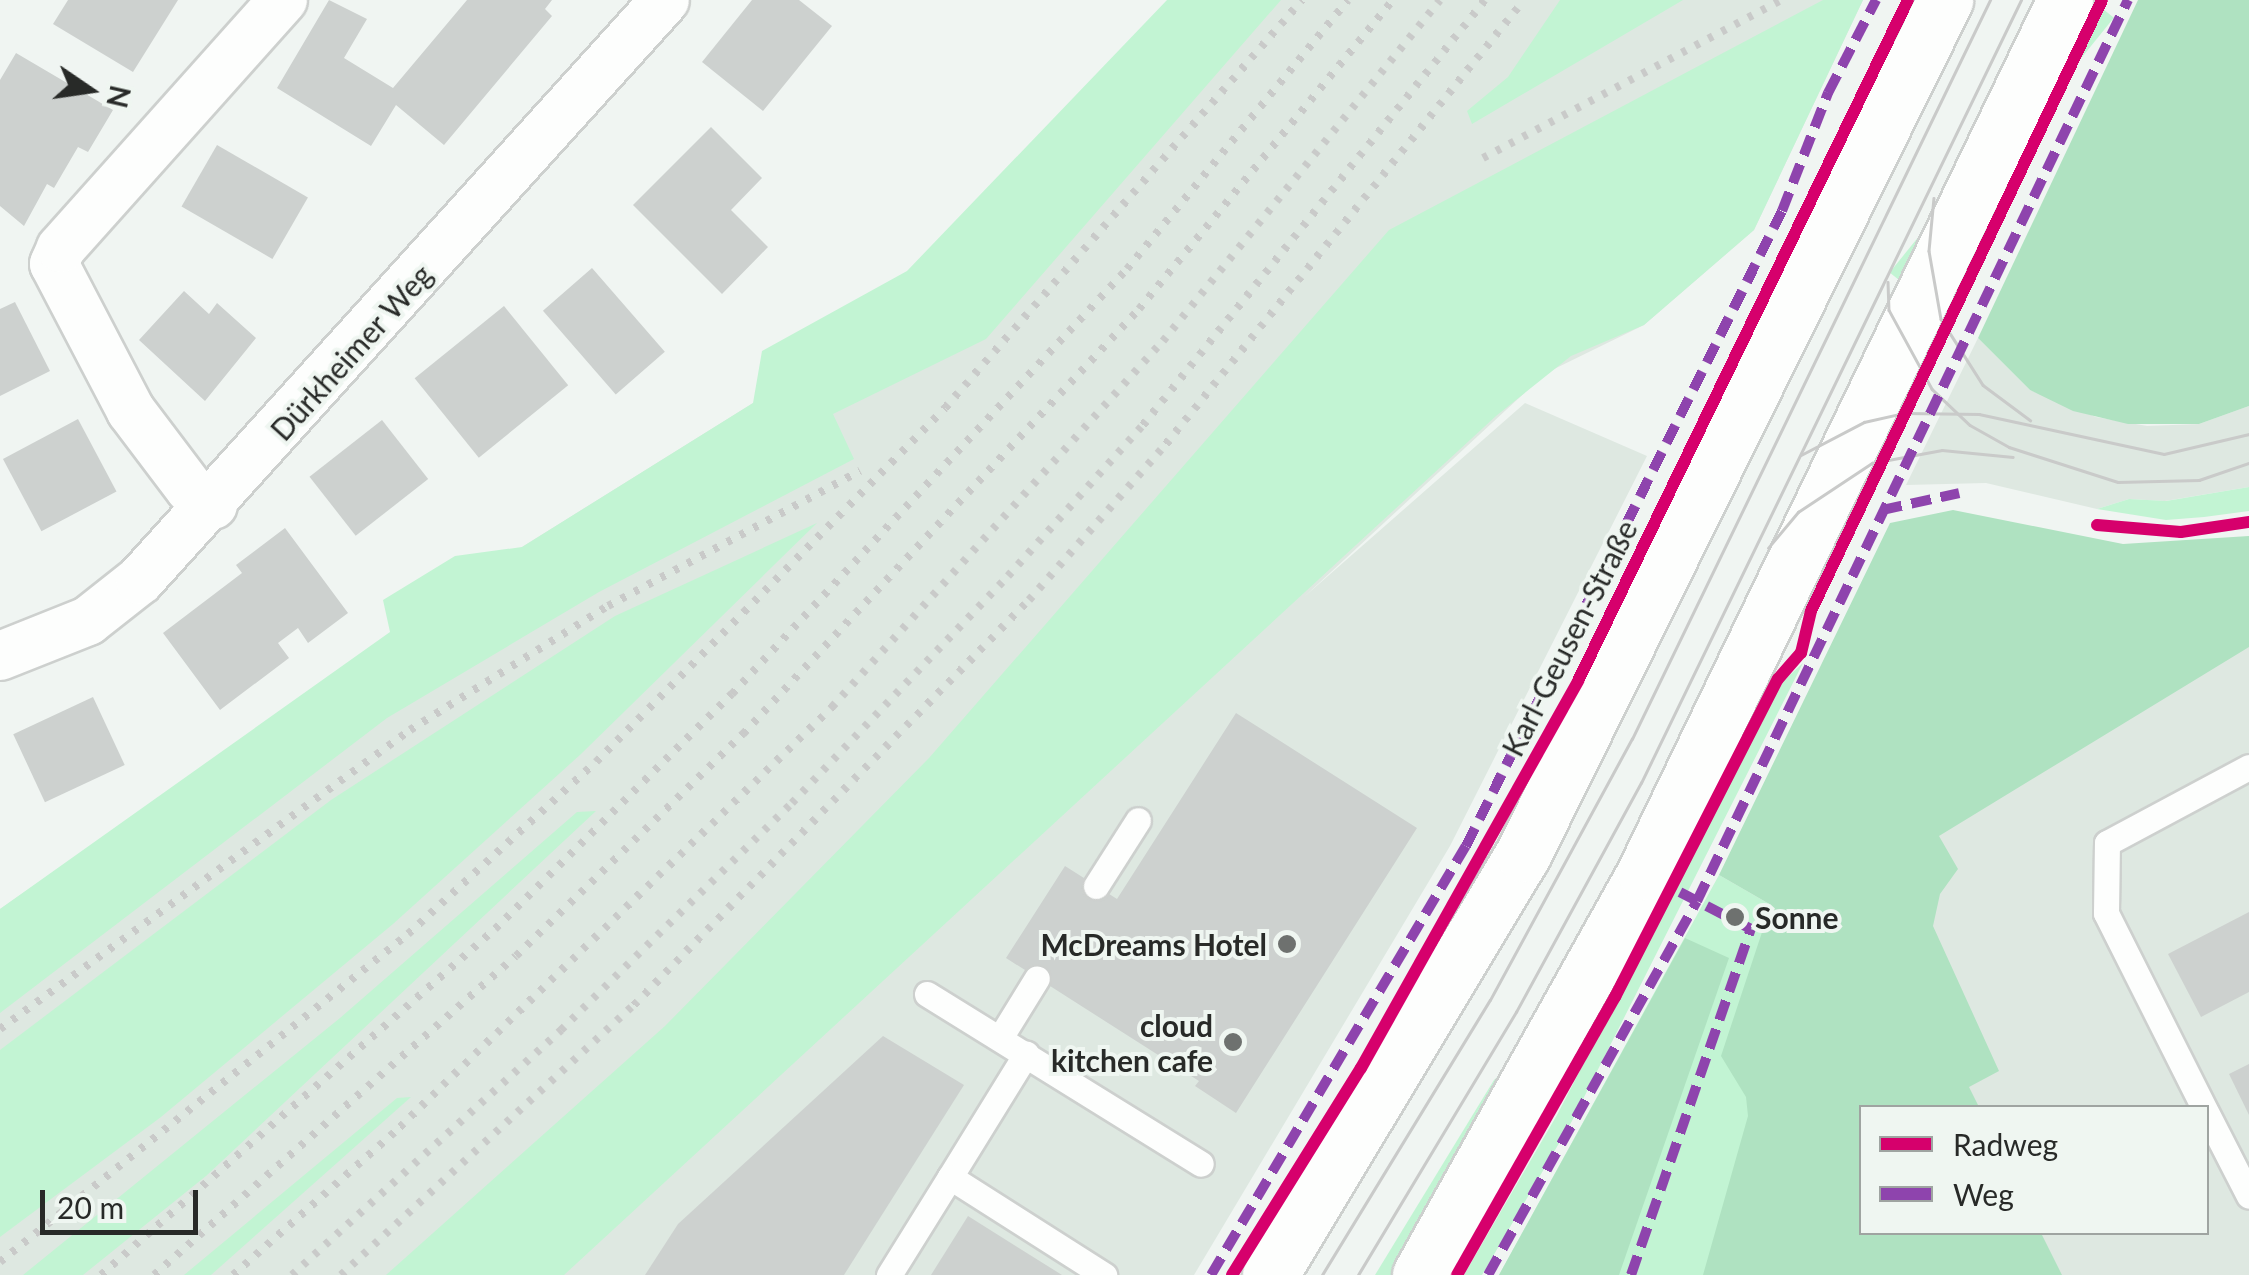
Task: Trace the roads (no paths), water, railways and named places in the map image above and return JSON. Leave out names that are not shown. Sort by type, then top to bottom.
[{"type":"main road","name":"Karl-Geusen-Straße","points":[[1270,1275],[1522,854],[1944,0]]},
{"type":"main road","points":[[1420,1275],[1645,872],[2057,17]]},
{"type":"street","points":[[212,505],[190,488],[131,411],[54,264],[61,248],[284,0]]},
{"type":"street","name":"Dürkheimer Weg","points":[[0,656],[88,622],[140,580],[212,505],[665,0]]},
{"type":"lane","points":[[2203,1105],[2106,912],[2107,843],[2249,767]]},
{"type":"lane","points":[[1096,886],[1138,820]]},
{"type":"lane","points":[[1000,1038],[1037,978]]},
{"type":"lane","points":[[927,994],[1201,1164]]},
{"type":"lane","points":[[889,1275],[1026,1054]]},
{"type":"lane","points":[[2209,1116],[2249,1196]]},
{"type":"lane","points":[[950,1177],[1104,1275]]},
{"type":"tram line","points":[[1322,1275],[1490,1000],[1632,739],[1990,0]]},
{"type":"tram line","points":[[1358,1275],[1516,1012],[1641,783],[2021,0]]},
{"type":"tram line","points":[[1934,198],[1929,251],[1941,319],[1983,385],[2030,420]]},
{"type":"tram line","points":[[1888,282],[1889,310],[1932,389],[1970,425],[2009,447],[2118,482],[2199,480],[2249,463]]},
{"type":"tram line","points":[[1801,455],[1864,422],[1904,413],[1979,414],[2164,454],[2249,434]]},
{"type":"tram line","points":[[1768,548],[1798,512],[1872,463],[1942,450],[2013,457]]},
{"type":"railway","points":[[0,1262],[408,934],[596,762],[945,408],[1302,0]]},
{"type":"railway","points":[[101,1275],[495,929],[732,694],[1127,269],[1348,0]]},
{"type":"railway","points":[[154,1275],[516,956],[743,734],[1139,309],[1393,0]]},
{"type":"railway","points":[[233,1275],[400,1127],[832,707],[1163,341],[1440,0]]},
{"type":"railway","points":[[292,1275],[561,1030],[792,803],[1008,576],[1143,425],[1485,0]]},
{"type":"railway","points":[[341,1275],[634,1005],[1029,600],[1166,444],[1524,0]]},
{"type":"railway","points":[[1483,158],[1781,0]]},
{"type":"railway","points":[[0,1029],[410,730],[608,606],[860,471]]},
{"type":"place","name":"Sonne","points":[[1735,917]]},
{"type":"place","name":"McDreams Hotel","points":[[1287,944]]},
{"type":"place","name":"cloud kitchen cafe","points":[[1233,1042]]}]
